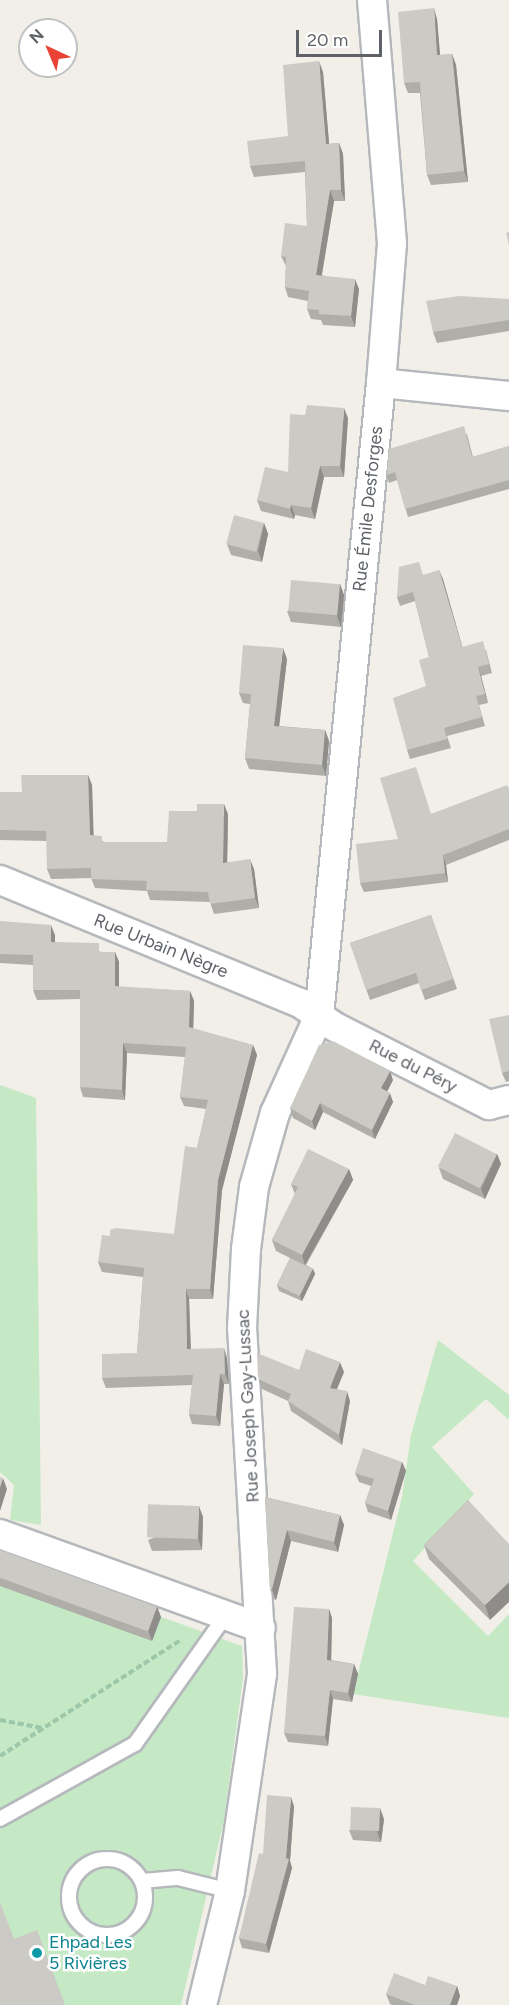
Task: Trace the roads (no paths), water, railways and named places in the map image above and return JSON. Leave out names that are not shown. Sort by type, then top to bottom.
[{"type":"street","name":"Rue Émile Desforges","points":[[319,1017],[381,383],[392,243],[372,0]]},
{"type":"street","points":[[381,383],[509,396]]},
{"type":"street","name":"Rue Urbain Nègre","points":[[0,880],[300,1003],[319,1017]]},
{"type":"street","name":"Rue du Péry","points":[[319,1017],[489,1105],[509,1100]]},
{"type":"street","name":"Rue Joseph Gay-Lussac","points":[[202,2005],[230,1891],[262,1673],[242,1328],[246,1250],[254,1187],[275,1113],[319,1017]]},
{"type":"street","points":[[0,1534],[214,1614],[261,1628]]},
{"type":"lane","points":[[0,1820],[135,1744],[214,1614]]},
{"type":"lane","points":[[112,1859],[124,1863],[141,1881],[144,1906],[139,1917],[120,1932],[95,1933],[76,1919],[70,1908],[72,1883],[87,1864],[112,1859]]},
{"type":"lane","points":[[141,1881],[178,1878],[230,1891]]},
{"type":"place","name":"Ehpad Les 5 Rivières","points":[[37,1953]]}]
